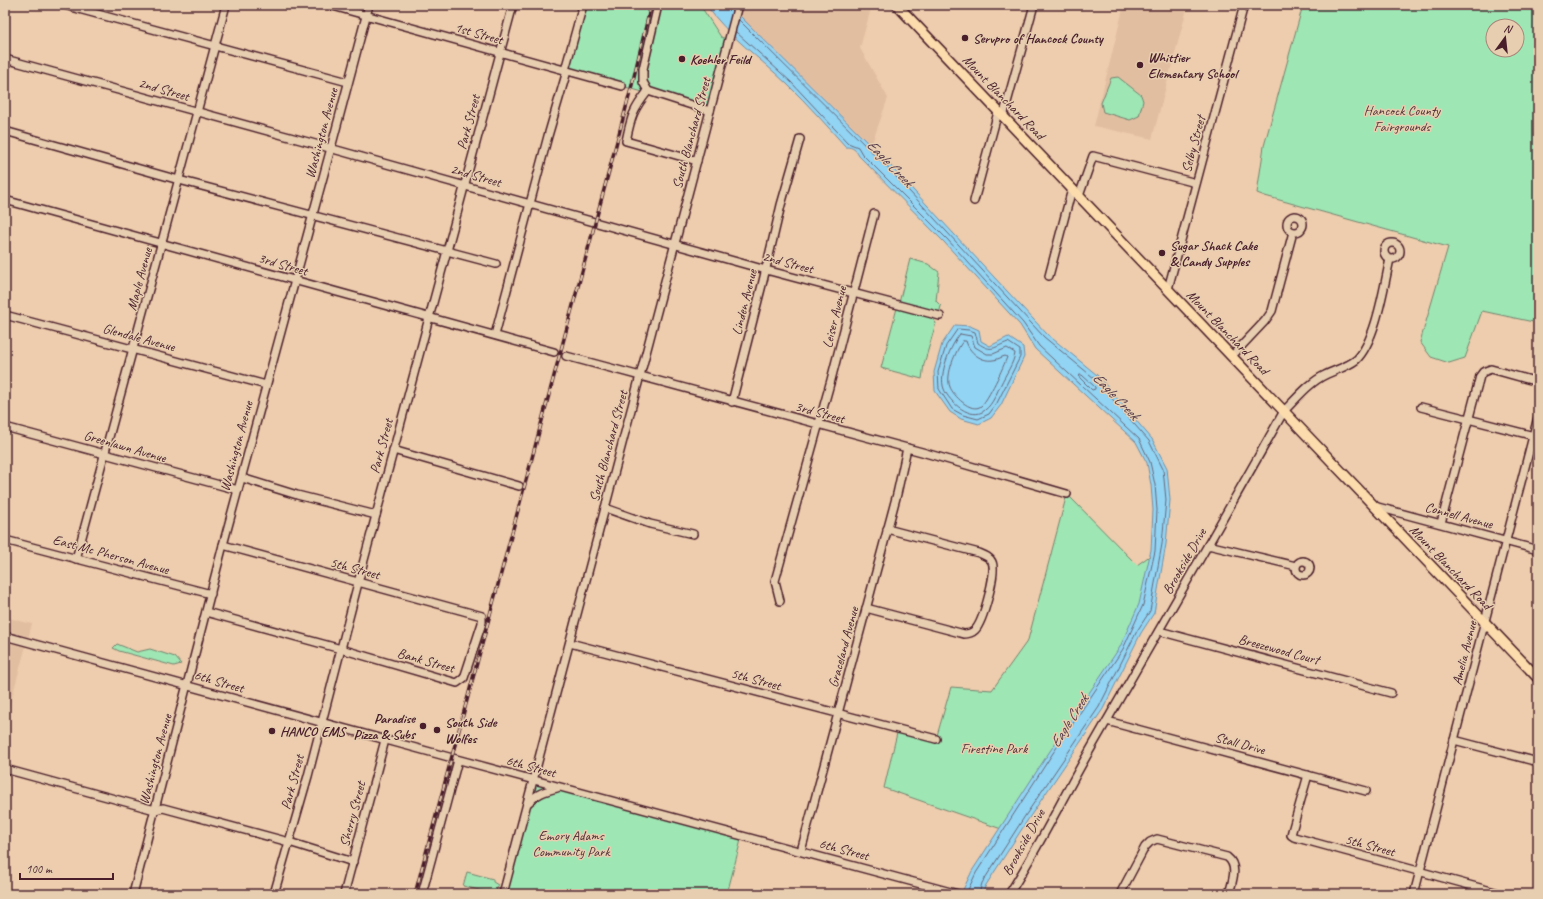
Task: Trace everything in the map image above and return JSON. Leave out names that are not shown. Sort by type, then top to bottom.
[{"type":"main road","name":"Mount Blanchard Road","points":[[897,5],[1538,678]]},
{"type":"street","points":[[64,5],[348,82]]},
{"type":"street","name":"Maple Avenue","points":[[76,559],[132,349],[180,180],[196,112],[226,5]]},
{"type":"street","name":"1st Street","points":[[329,5],[622,86]]},
{"type":"street","name":"Washington Avenue","points":[[133,894],[188,686],[222,545],[242,478],[369,5]]},
{"type":"street","name":"Park Street","points":[[274,894],[322,723],[393,450],[513,5]]},
{"type":"street","points":[[495,335],[583,5]]},
{"type":"street","points":[[658,5],[643,69],[643,82],[648,90],[710,110]]},
{"type":"street","name":"South Blanchard Street","points":[[503,894],[738,5]]},
{"type":"street","points":[[974,201],[1034,5]]},
{"type":"street","name":"Selby Street","points":[[1168,289],[1244,5]]},
{"type":"street","name":"2nd Street","points":[[5,59],[331,148],[766,270],[940,316]]},
{"type":"street","points":[[648,90],[638,103],[631,117],[626,142],[697,161]]},
{"type":"street","points":[[5,131],[180,180],[496,264]]},
{"type":"street","name":"Linden Avenue","points":[[732,402],[781,205],[800,139]]},
{"type":"street","points":[[1079,196],[1094,156],[1196,183]]},
{"type":"street","points":[[1049,276],[1072,189]]},
{"type":"street","name":"3rd Street","points":[[5,200],[554,352]]},
{"type":"street","name":"Leiser Avenue","points":[[780,601],[775,581],[874,214]]},
{"type":"street","points":[[1232,356],[1265,321],[1272,311],[1293,232]]},
{"type":"street","name":"Brookside Drive","points":[[1009,894],[1284,411],[1315,382],[1325,375],[1354,361],[1368,343],[1375,322],[1390,259]]},
{"type":"street","name":"Glendale Avenue","points":[[5,315],[266,385]]},
{"type":"street","name":"3rd Street","points":[[566,356],[907,448],[1067,494]]},
{"type":"street","points":[[1441,523],[1480,376],[1483,372],[1492,368],[1538,382]]},
{"type":"street","points":[[1421,407],[1536,436]]},
{"type":"street","name":"Amelia Avenue","points":[[1414,894],[1506,541],[1536,436],[1538,417]]},
{"type":"street","name":"Greenlawn Avenue","points":[[5,427],[238,490]]},
{"type":"street","name":"Graceland Avenue","points":[[801,851],[887,529],[907,448]]},
{"type":"street","points":[[393,450],[519,486]]},
{"type":"street","points":[[242,478],[297,495],[376,515]]},
{"type":"street","name":"Connell Avenue","points":[[1374,506],[1538,550]]},
{"type":"street","points":[[605,508],[650,524],[693,534]]},
{"type":"street","points":[[866,608],[964,634],[971,633],[975,630],[981,620],[991,582],[993,565],[988,557],[979,553],[887,529]]},
{"type":"street","name":"East Mc Pherson Avenue","points":[[5,540],[211,594]]},
{"type":"street","name":"5th Street","points":[[222,545],[482,616]]},
{"type":"street","points":[[1208,545],[1296,566]]},
{"type":"street","points":[[206,612],[341,649]]},
{"type":"street","name":"Bank Street","points":[[341,649],[457,683],[464,678],[482,623],[482,616]]},
{"type":"street","name":"Breezewood Court","points":[[1159,631],[1391,692]]},
{"type":"street","name":"6th Street","points":[[5,636],[458,760],[958,894]]},
{"type":"street","name":"5th Street","points":[[570,643],[936,739]]},
{"type":"street","name":"Stall Drive","points":[[1107,721],[1366,791]]},
{"type":"street","name":"Sherry Street","points":[[344,894],[385,740]]},
{"type":"street","points":[[1454,740],[1538,762]]},
{"type":"street","points":[[422,894],[458,760]]},
{"type":"street","points":[[5,770],[155,810],[163,808],[289,842],[353,862]]},
{"type":"street","name":"5th Street","points":[[1308,775],[1292,831],[1292,836],[1502,894]]},
{"type":"street","points":[[526,804],[534,796],[541,792],[560,787]]},
{"type":"street","points":[[1120,894],[1145,847],[1153,840],[1162,840],[1224,856],[1230,860],[1234,873],[1229,894]]},
{"type":"shaded area","points":[[740,5],[872,5],[860,48],[888,98],[871,146],[739,15]]},
{"type":"shaded area","name":"Whittier Elementary School","points":[[1124,5],[1188,5],[1152,139],[1094,126]]},
{"type":"shaded area","points":[[5,617],[32,624],[9,708],[5,707]]},
{"type":"green space","points":[[582,5],[700,5],[721,37],[729,40],[710,111],[565,70]]},
{"type":"green space","name":"Hancock County Fairgrounds","points":[[1303,5],[1538,5],[1538,323],[1482,311],[1465,358],[1449,363],[1431,357],[1420,342],[1448,247],[1257,193],[1264,146]]},
{"type":"green space","points":[[1118,77],[1141,95],[1143,101],[1139,116],[1130,120],[1103,112],[1101,103],[1111,78]]},
{"type":"green space","points":[[910,259],[928,264],[939,272],[936,301],[941,306],[939,314],[899,303]]},
{"type":"green space","points":[[897,308],[931,317],[936,323],[924,364],[922,379],[881,368]]},
{"type":"green space","name":"Firestine Park","points":[[1067,494],[1137,565],[1158,550],[1143,617],[1010,832],[884,788],[898,729],[936,739],[951,687],[992,690],[1028,640]]},
{"type":"green space","points":[[117,644],[137,652],[150,649],[175,657],[181,664],[174,666],[119,651],[113,648]]},
{"type":"green space","name":"Emory Adams Community Park","points":[[533,780],[742,836],[727,894],[503,894]]},
{"type":"green space","points":[[467,872],[493,879],[493,882],[498,885],[495,894],[463,886]]},
{"type":"water","points":[[706,5],[729,5],[888,163],[1047,334],[1097,375],[1152,439],[1167,468],[1170,500],[1166,544],[1154,613],[1141,633],[1103,709],[1029,818],[986,885],[982,894],[961,894],[972,871],[1120,647],[1139,604],[1151,550],[1153,510],[1147,463],[1136,442],[1035,349],[1020,325],[944,242],[852,148],[846,147],[777,74],[734,37]]},
{"type":"water","points":[[955,325],[970,326],[979,330],[981,341],[990,346],[1008,337],[1023,347],[1024,357],[1001,405],[991,418],[979,424],[961,419],[950,412],[935,391],[934,372],[942,344]]},
{"type":"railway","points":[[415,894],[631,89],[651,5]]},
{"type":"place","name":"Servpro of Hancock County","points":[[965,38]]},
{"type":"place","name":"Koehler Feild","points":[[682,59]]},
{"type":"place","name":"Whittier Elementary School","points":[[1140,65]]},
{"type":"place","name":"Sugar Shack Cake & Candy Supples","points":[[1162,253]]},
{"type":"place","name":"Paradise Pizza & Subs","points":[[423,726]]},
{"type":"place","name":"South Side Wolfes","points":[[437,730]]},
{"type":"place","name":"HANCO EMS","points":[[272,731]]},
{"type":"water label","name":"Eagle Creek","points":[[890,163]]},
{"type":"water label","name":"Eagle Creek","points":[[1116,396]]},
{"type":"water label","name":"Eagle Creek","points":[[1069,721]]}]
